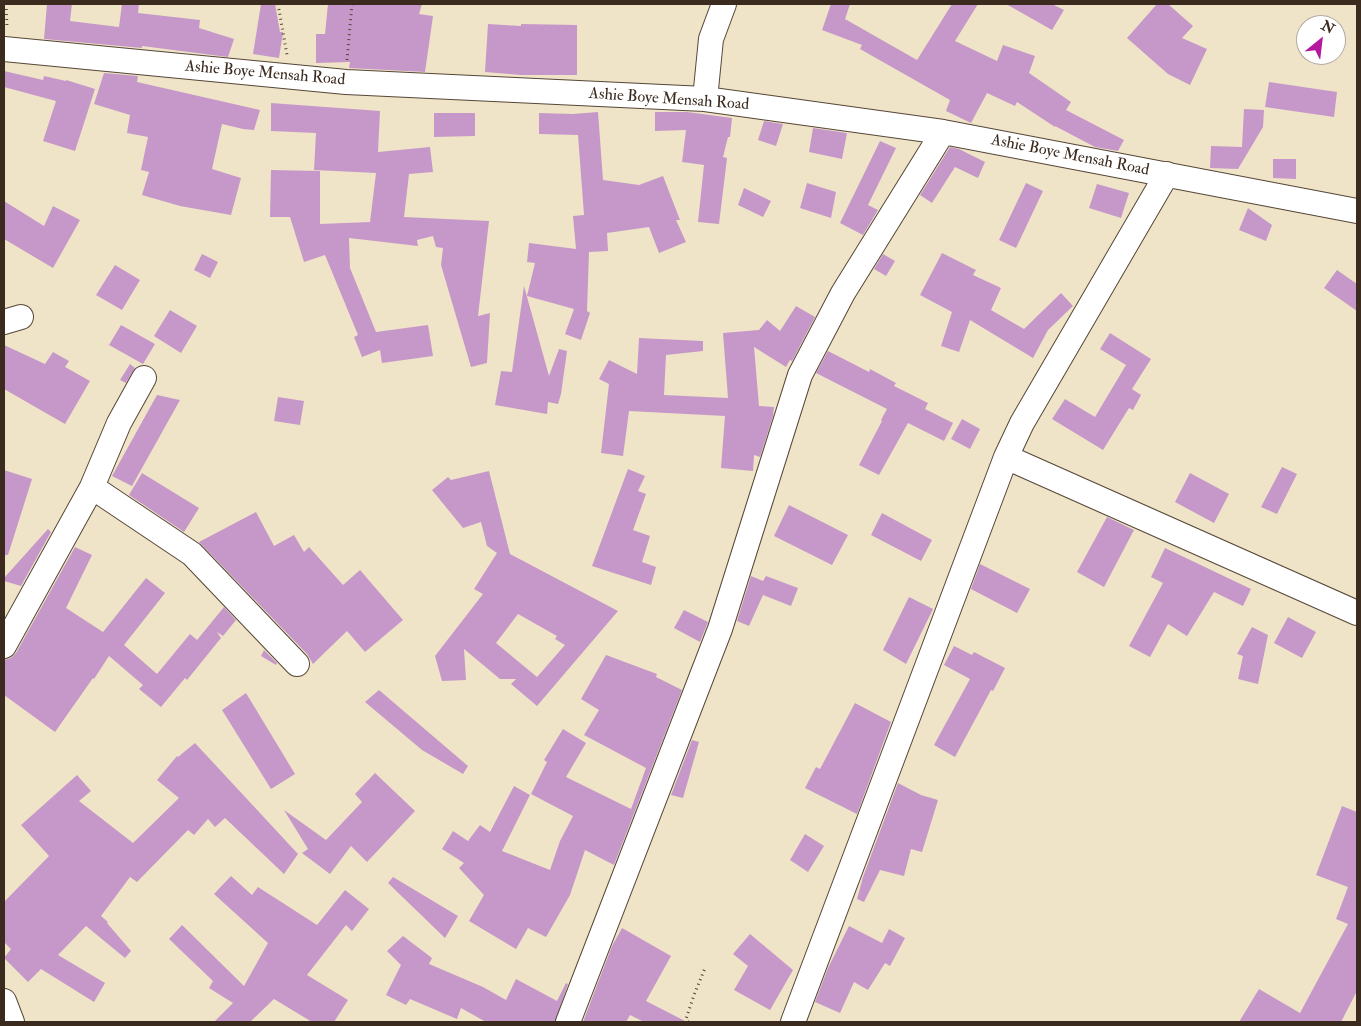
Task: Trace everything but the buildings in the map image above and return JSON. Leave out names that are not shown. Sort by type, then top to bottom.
[{"type":"street","points":[[705,99],[711,39],[724,4]]},
{"type":"street","name":"Ashie Boye Mensah Road","points":[[4,49],[346,82],[705,99],[943,132],[1357,211]]},
{"type":"street","points":[[568,1022],[720,629],[800,374],[843,293],[943,132]]},
{"type":"street","points":[[793,1022],[1006,457],[1022,423],[1167,174]]},
{"type":"street","points":[[4,646],[92,487],[119,423],[144,378]]},
{"type":"street","points":[[1006,457],[1357,613]]},
{"type":"street","points":[[92,487],[192,554],[297,664]]},
{"type":"street","points":[[4,1001],[12,1022]]},
{"type":"path","points":[[278,4],[291,76]]},
{"type":"path","points":[[346,82],[352,4]]},
{"type":"path","points":[[688,1022],[686,1019],[691,1003],[705,968]]}]
